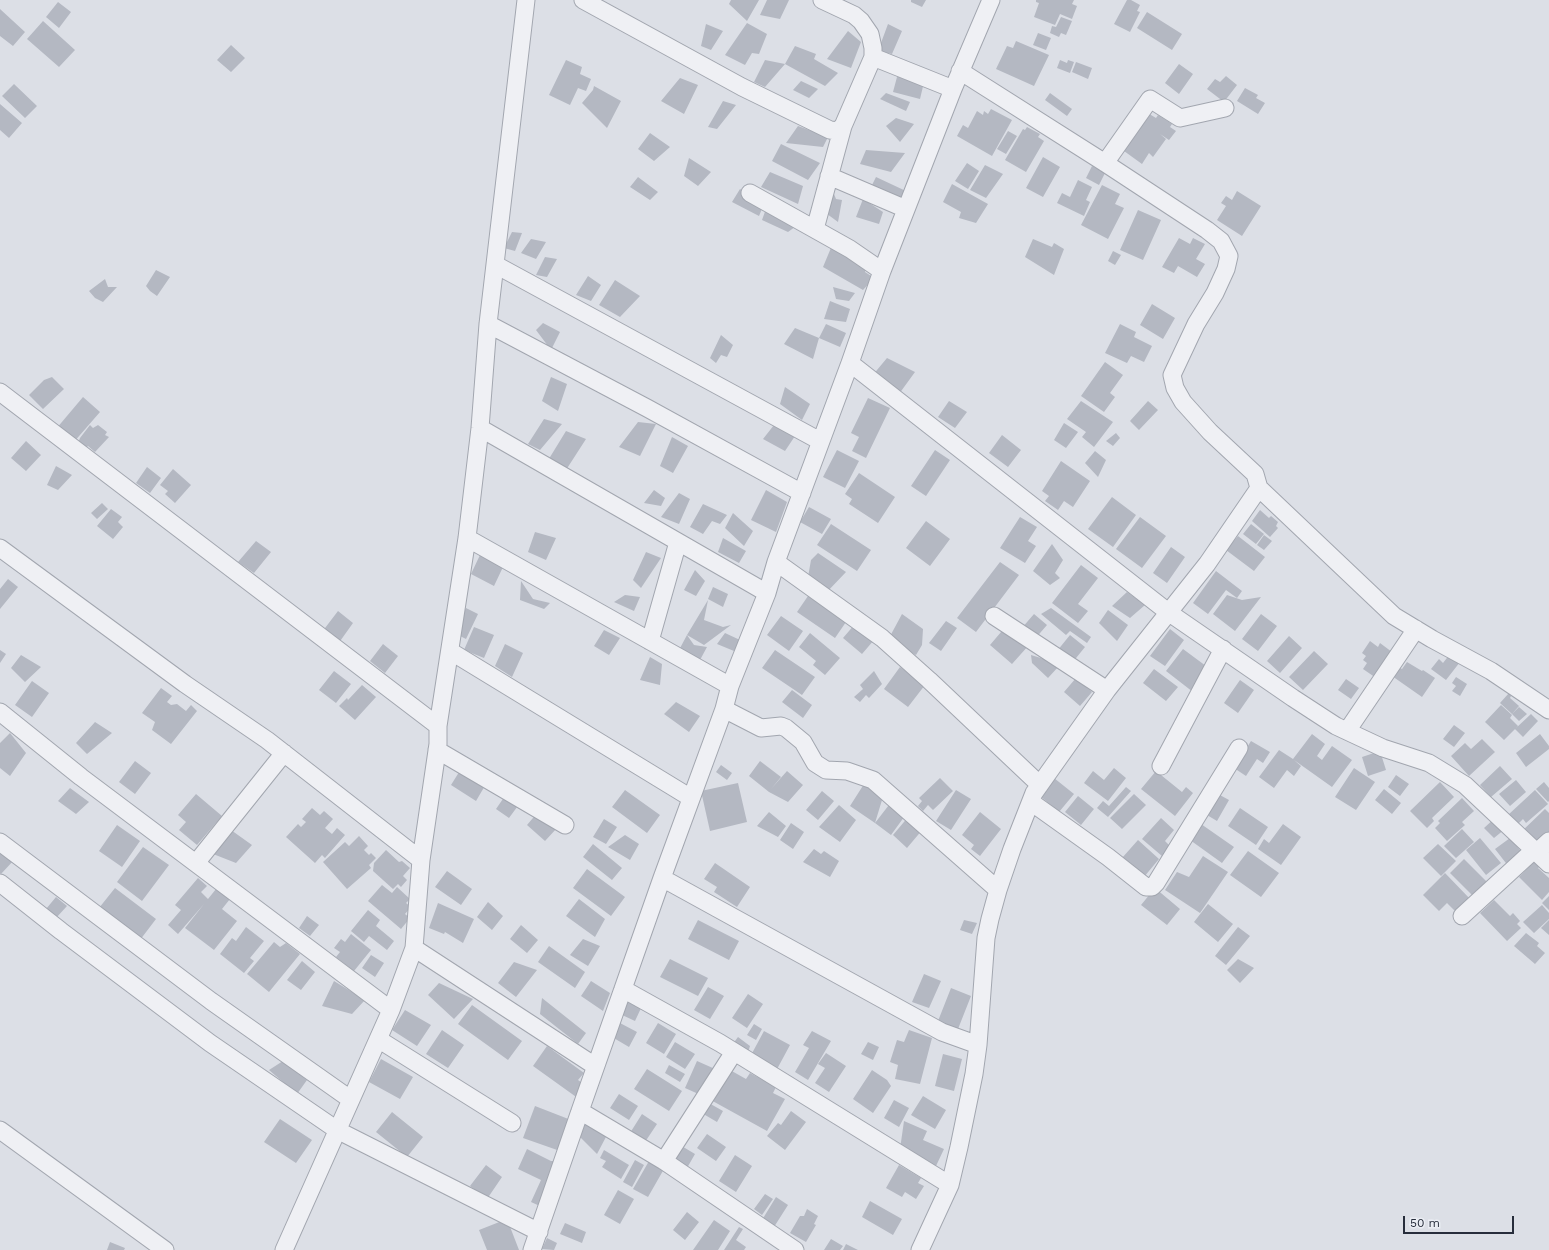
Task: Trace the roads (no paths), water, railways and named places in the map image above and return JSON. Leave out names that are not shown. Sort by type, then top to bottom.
[{"type":"street","points":[[284,1250],[350,1099],[391,1010],[414,948],[421,860],[437,750],[438,726],[467,538],[480,428],[488,324],[526,0]]},
{"type":"street","points":[[583,0],[742,87],[830,130],[837,131],[843,126]]},
{"type":"street","points":[[815,229],[843,126],[873,57],[870,34],[861,21],[854,15],[822,0]]},
{"type":"street","points":[[532,1250],[595,1066],[724,709],[730,686],[767,593],[776,562],[850,363],[882,271],[953,89],[991,0]]},
{"type":"street","points":[[873,57],[953,89]]},
{"type":"street","points":[[960,72],[1105,163],[1207,230],[1221,241],[1229,256],[1226,269],[1215,293],[1196,324],[1172,375],[1175,388],[1183,402],[1210,432],[1255,474],[1259,488],[1394,616],[1491,671],[1549,710]]},
{"type":"street","points":[[1105,163],[1150,99],[1180,118],[1225,108]]},
{"type":"street","points":[[829,176],[906,209]]},
{"type":"street","points":[[750,193],[850,249],[882,271]]},
{"type":"street","points":[[496,265],[820,442]]},
{"type":"street","points":[[488,324],[647,408],[802,493]]},
{"type":"street","points":[[850,363],[1168,612],[1336,726],[1383,748],[1429,763],[1442,770],[1465,785],[1542,852],[1462,916]]},
{"type":"street","points":[[0,392],[438,726]]},
{"type":"street","points":[[480,428],[767,593]]},
{"type":"street","points":[[920,1250],[950,1185],[960,1147],[978,1045],[986,938],[998,890],[1034,793],[1108,690],[1207,564],[1259,488]]},
{"type":"street","points":[[467,538],[730,686]]},
{"type":"street","points":[[650,641],[678,542]]},
{"type":"street","points":[[0,548],[185,684],[267,740],[421,860]]},
{"type":"street","points":[[776,562],[882,638],[930,680],[1040,785]]},
{"type":"street","points":[[994,616],[1108,690]]},
{"type":"street","points":[[1347,731],[1416,629]]},
{"type":"street","points":[[1161,766],[1223,649]]},
{"type":"street","points":[[450,651],[691,798]]},
{"type":"street","points":[[724,709],[761,728],[781,726],[786,728],[803,742],[816,763],[826,770],[847,771],[873,780],[998,890]]},
{"type":"street","points":[[0,712],[81,777],[391,1010]]},
{"type":"street","points":[[1031,802],[1108,857],[1146,887],[1152,887],[1156,883],[1239,748]]},
{"type":"street","points":[[437,750],[565,825]]},
{"type":"street","points":[[196,863],[284,753]]},
{"type":"street","points":[[0,842],[211,1001],[350,1099]]},
{"type":"street","points":[[662,878],[942,1032],[978,1045]]},
{"type":"street","points":[[0,883],[61,932],[210,1043],[337,1130],[539,1232]]},
{"type":"street","points":[[414,948],[595,1066]]},
{"type":"street","points":[[623,989],[734,1052],[950,1185]]},
{"type":"street","points":[[378,1039],[512,1123]]},
{"type":"street","points":[[664,1161],[734,1052]]},
{"type":"street","points":[[580,1111],[664,1161],[785,1247]]},
{"type":"street","points":[[0,1130],[165,1250]]}]
